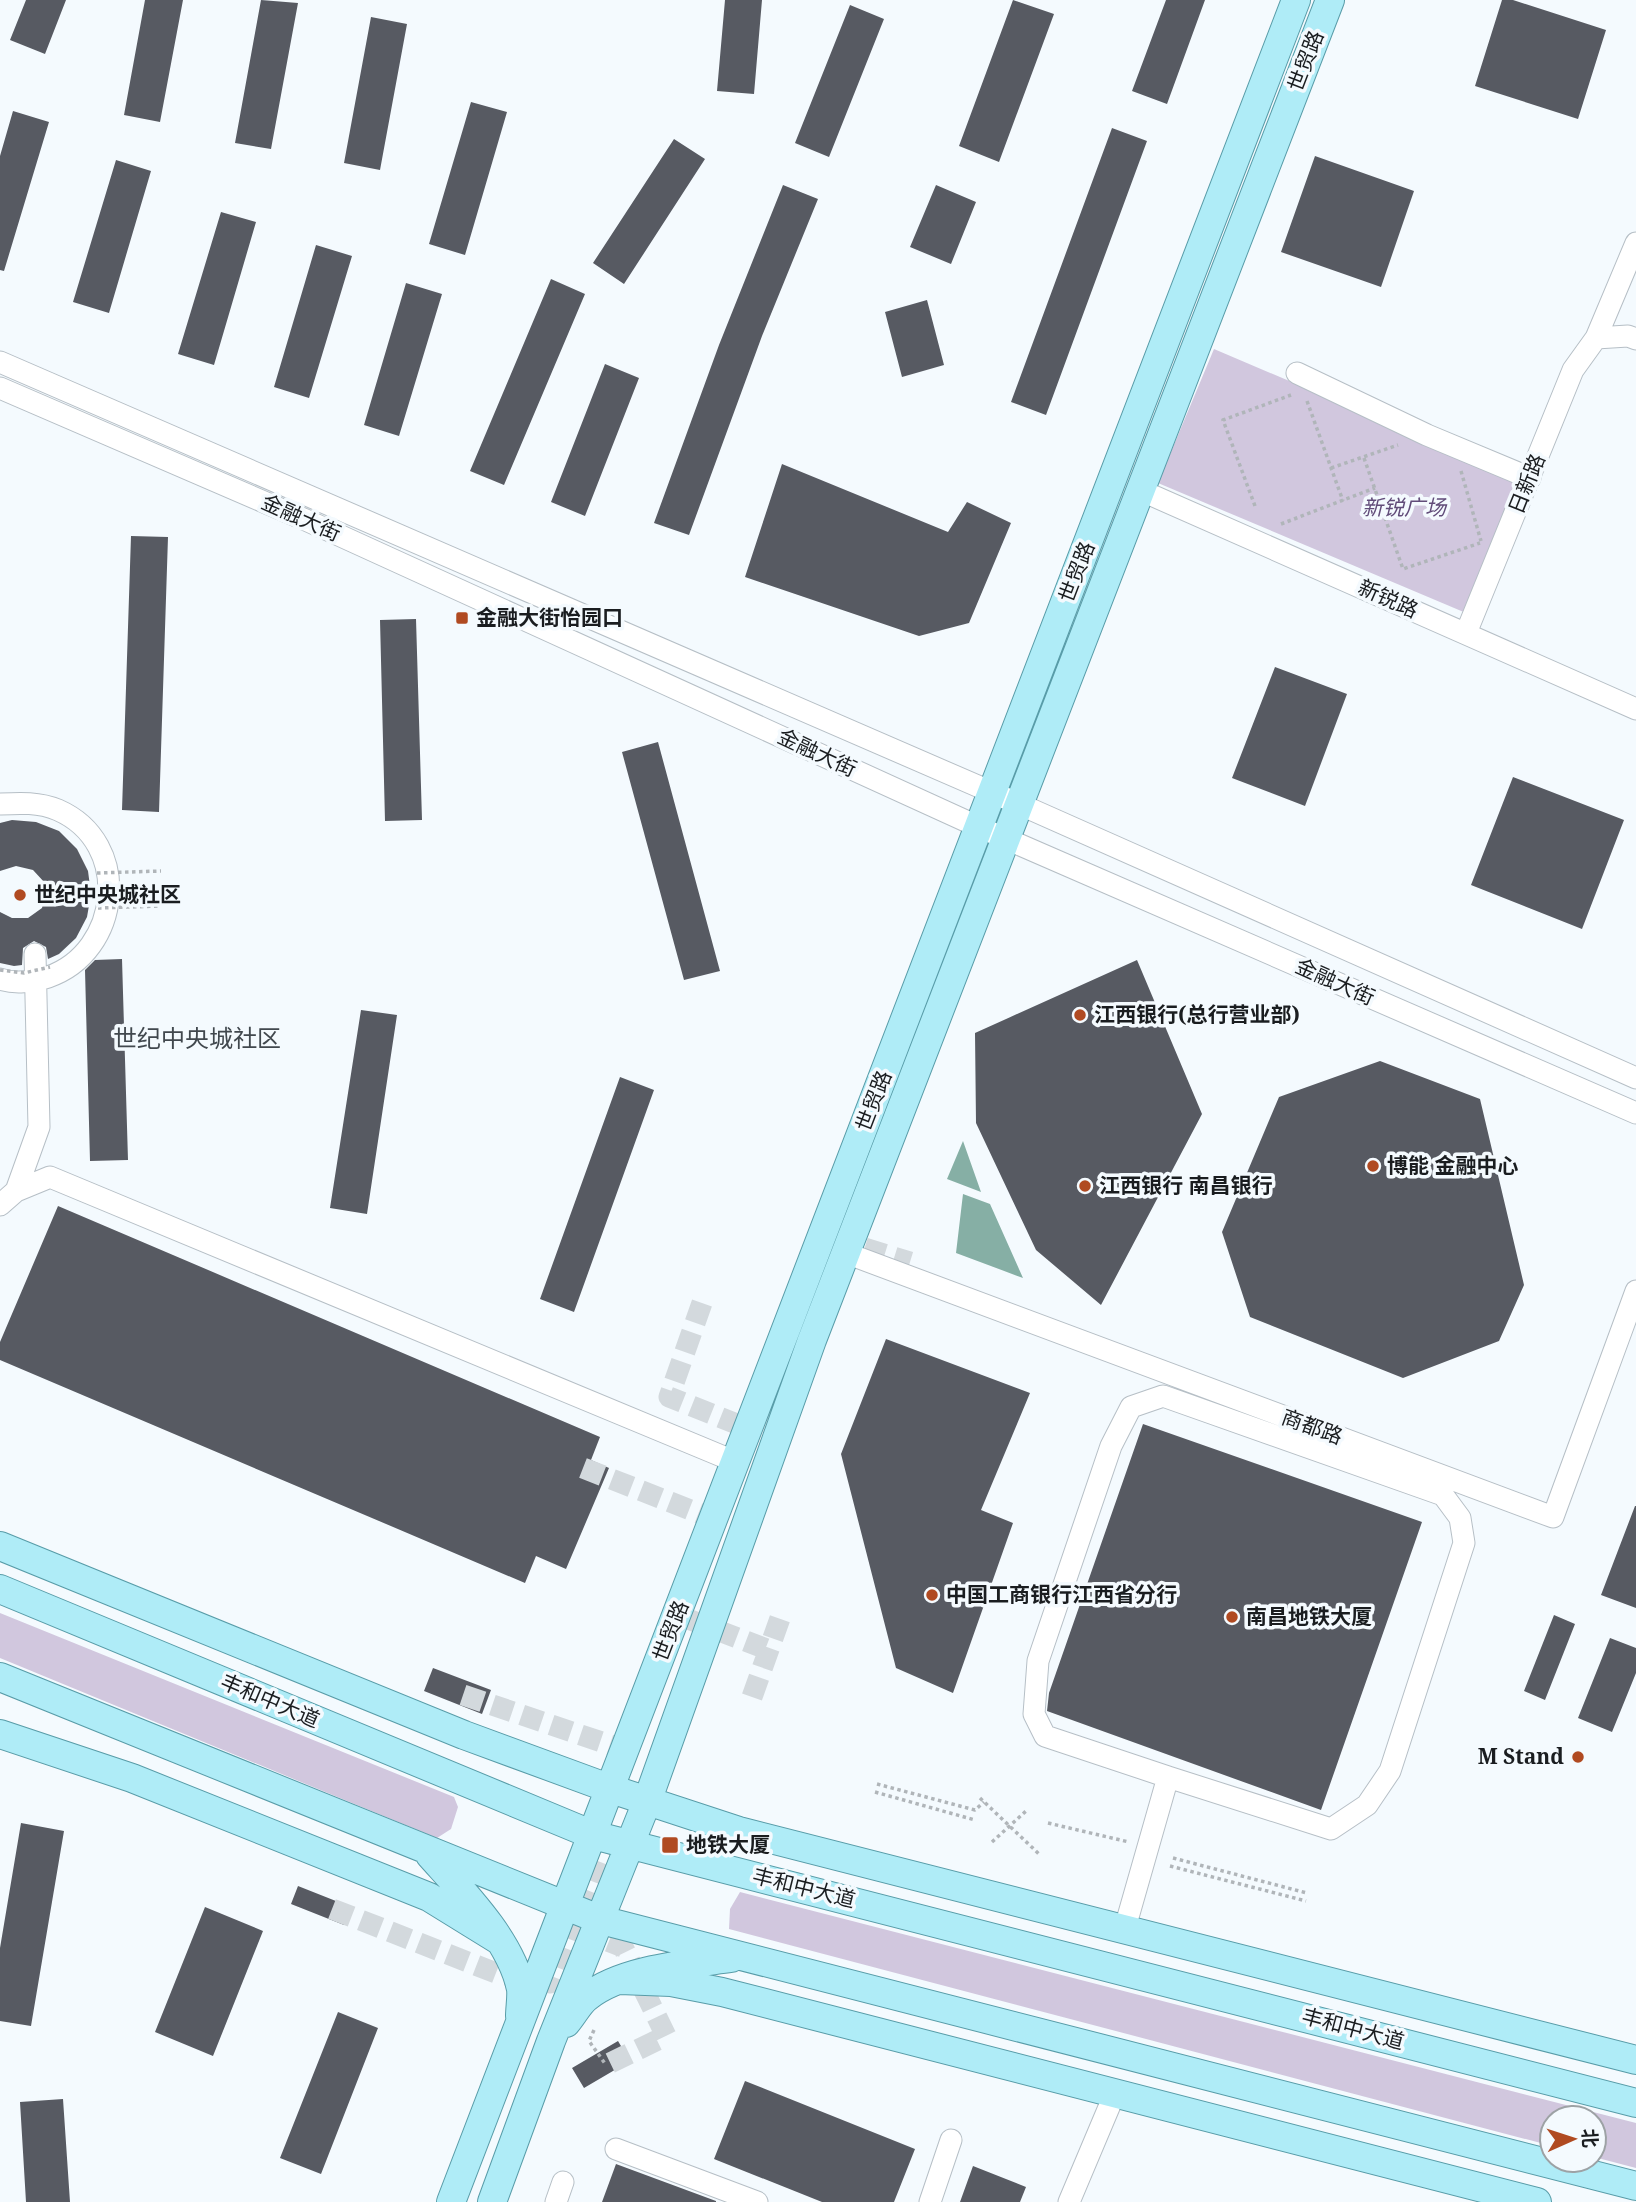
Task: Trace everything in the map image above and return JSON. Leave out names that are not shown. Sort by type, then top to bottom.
[{"type":"main road","name":"世贸路","points":[[452,2202],[1296,0]]},
{"type":"main road","name":"世贸路","points":[[492,2202],[551,2042],[649,1799],[846,1253],[1330,0]]},
{"type":"main road","points":[[0,1546],[464,1735],[611,1789],[649,1799],[739,1831],[1636,2060]]},
{"type":"main road","name":"丰和中大道","points":[[0,1589],[593,1835],[1636,2102]]},
{"type":"main road","points":[[0,1677],[601,1920],[1636,2186]]},
{"type":"main road","points":[[0,1734],[132,1778],[429,1897],[497,1939]]},
{"type":"main road","points":[[423,1848],[476,1906],[497,1939],[521,1989],[520,2025]]},
{"type":"main road","points":[[551,2042],[587,1997],[620,1980],[669,1967],[746,1956]]},
{"type":"main road","points":[[620,1980],[671,1982],[722,1992],[1537,2202]]},
{"type":"street","name":"日新路","points":[[1466,633],[1573,370],[1596,338],[1636,243]]},
{"type":"street","points":[[1596,338],[1628,336],[1636,339]]},
{"type":"street","name":"金融大街","points":[[0,362],[992,792],[1636,1078]]},
{"type":"street","points":[[1300,381],[1530,478]]},
{"type":"street","name":"金融大街","points":[[0,388],[308,521],[1006,839],[1636,1113]]},
{"type":"street","name":"新锐路","points":[[1140,490],[1636,709]]},
{"type":"street","points":[[0,804],[30,802],[59,810],[82,827],[100,849],[109,876],[110,904],[101,932],[85,955],[62,972],[35,981],[0,979]]},
{"type":"street","points":[[8,1198],[39,1127],[35,954]]},
{"type":"street","points":[[8,1198],[50,1177],[736,1462]]},
{"type":"street","name":"商都路","points":[[846,1253],[1553,1517],[1636,1291]]},
{"type":"street","points":[[1163,1396],[1443,1495],[1460,1518],[1464,1543],[1390,1771],[1367,1805],[1331,1829],[1168,1777],[1045,1735],[1034,1714],[1038,1661],[1111,1446],[1131,1407],[1163,1396]]},
{"type":"street","points":[[1124,1931],[1168,1777]]},
{"type":"street","points":[[1069,2202],[1115,2093]]},
{"type":"street","points":[[930,2202],[951,2140]]},
{"type":"street","points":[[616,2149],[757,2202]]},
{"type":"path","points":[[1255,506],[1223,419],[1300,381],[1343,501]]},
{"type":"path","points":[[1331,468],[1427,435]]},
{"type":"path","points":[[1454,445],[1490,573]]},
{"type":"path","points":[[1364,458],[1403,569],[1482,542]]},
{"type":"path","points":[[1281,524],[1375,488]]},
{"type":"path","points":[[94,864],[99,882]]},
{"type":"path","points":[[97,873],[161,871]]},
{"type":"path","points":[[94,920],[99,895]]},
{"type":"path","points":[[98,908],[161,906]]},
{"type":"path","points":[[0,970],[24,973],[50,967],[61,960]]},
{"type":"path","points":[[877,1784],[975,1810],[984,1802]]},
{"type":"path","points":[[874,1792],[975,1819]]},
{"type":"path","points":[[980,1798],[1039,1854]]},
{"type":"path","points":[[992,1842],[1026,1811]]},
{"type":"path","points":[[1048,1823],[1148,1846]]},
{"type":"path","points":[[1173,1858],[1307,1893]]},
{"type":"path","points":[[1170,1866],[1306,1901]]},
{"type":"green space","name":"新锐广场","points":[[1214,349],[1522,480],[1466,613],[1158,483]]},
{"type":"green space","points":[[0,1613],[454,1797],[458,1807],[451,1829],[437,1838],[0,1658]]},
{"type":"green space","points":[[740,1892],[1562,2104],[1538,2104],[1538,2142],[729,1929],[730,1909]]},
{"type":"green space","points":[[1608,2116],[1636,2123],[1636,2168],[1608,2161]]},
{"type":"shaded area","points":[[963,1141],[981,1192],[947,1179]]},
{"type":"shaded area","points":[[963,1194],[990,1204],[1023,1278],[956,1253]]},
{"type":"building","points":[[26,0],[66,0],[45,54],[10,40]]},
{"type":"building","points":[[145,0],[183,0],[160,122],[124,115]]},
{"type":"building","points":[[261,0],[298,3],[271,149],[235,143]]},
{"type":"building","points":[[725,0],[762,0],[754,94],[717,91]]},
{"type":"building","points":[[1013,0],[1054,14],[999,162],[959,146]]},
{"type":"building","points":[[1166,0],[1205,0],[1167,104],[1132,91]]},
{"type":"building","points":[[1502,0],[1513,0],[1606,30],[1578,119],[1475,86]]},
{"type":"building","points":[[850,5],[884,19],[829,157],[795,143]]},
{"type":"building","points":[[371,17],[407,24],[380,170],[344,163]]},
{"type":"building","points":[[471,102],[507,112],[465,255],[429,244]]},
{"type":"building","points":[[13,111],[49,122],[4,271],[0,270],[0,156]]},
{"type":"building","points":[[1112,128],[1147,141],[1046,415],[1011,402]]},
{"type":"building","points":[[674,139],[705,159],[624,284],[593,263]]},
{"type":"building","points":[[1315,156],[1414,191],[1381,287],[1281,252]]},
{"type":"building","points":[[116,160],[151,171],[109,313],[73,302]]},
{"type":"building","points":[[783,185],[818,199],[762,336],[689,535],[654,523],[719,345]]},
{"type":"building","points":[[936,185],[976,202],[951,264],[910,247]]},
{"type":"building","points":[[221,212],[256,222],[214,365],[178,354]]},
{"type":"building","points":[[316,245],[352,256],[309,398],[274,387]]},
{"type":"building","points":[[551,279],[585,294],[504,485],[470,471]]},
{"type":"building","points":[[406,283],[442,294],[399,436],[364,425]]},
{"type":"building","points":[[927,300],[944,365],[902,377],[885,312]]},
{"type":"building","points":[[605,364],[639,378],[585,516],[551,502]]},
{"type":"building","points":[[782,464],[948,532],[967,502],[1011,523],[969,623],[919,636],[745,577]]},
{"type":"building","points":[[131,536],[168,537],[159,812],[122,810]]},
{"type":"building","points":[[416,619],[422,820],[385,821],[380,620]]},
{"type":"building","points":[[1275,667],[1347,694],[1305,806],[1232,778]]},
{"type":"building","points":[[658,742],[720,971],[684,980],[622,752]]},
{"type":"building","points":[[1513,777],[1624,820],[1582,929],[1471,885]]},
{"type":"building","points":[[12,820],[36,822],[59,831],[77,849],[88,871],[91,894],[87,917],[76,938],[59,954],[48,959],[46,947],[34,941],[23,948],[22,965],[14,966],[0,963],[0,912],[12,918],[28,918],[42,908],[46,892],[45,883],[33,870],[16,866],[0,871],[0,823]]},
{"type":"building","points":[[122,959],[128,1160],[90,1161],[85,970],[95,960]]},
{"type":"building","name":"江西银行 南昌银行","points":[[1137,960],[1202,1114],[1101,1305],[1036,1250],[976,1123],[975,1033]]},
{"type":"building","points":[[361,1010],[397,1015],[367,1214],[330,1208]]},
{"type":"building","name":"博能 金融中心","points":[[1380,1061],[1480,1099],[1524,1285],[1499,1341],[1403,1378],[1250,1317],[1222,1232],[1279,1097]]},
{"type":"building","points":[[620,1077],[654,1090],[574,1312],[540,1299]]},
{"type":"building","points":[[58,1206],[600,1437],[591,1460],[609,1468],[566,1569],[536,1556],[525,1583],[0,1360],[0,1342]]},
{"type":"building","points":[[886,1339],[1030,1393],[981,1510],[1013,1523],[953,1693],[896,1668],[841,1454]]},
{"type":"building","name":"南昌地铁大厦","points":[[1143,1424],[1422,1522],[1321,1810],[1047,1711],[1049,1693]]},
{"type":"building","points":[[1636,1506],[1636,1608],[1601,1595]]},
{"type":"building","points":[[1554,1615],[1575,1624],[1545,1700],[1524,1691]]},
{"type":"building","points":[[1610,1638],[1636,1648],[1636,1673],[1612,1732],[1578,1718]]},
{"type":"building","points":[[433,1668],[491,1690],[482,1714],[424,1691]]},
{"type":"building","points":[[21,1823],[64,1831],[31,2026],[0,2021],[0,1948]]},
{"type":"building","points":[[298,1886],[351,1907],[344,1925],[291,1904]]},
{"type":"building","points":[[205,1907],[263,1931],[213,2056],[155,2032]]},
{"type":"building","points":[[338,2012],[378,2028],[321,2174],[280,2158]]},
{"type":"building","points":[[618,2041],[630,2061],[584,2088],[572,2068]]},
{"type":"building","points":[[745,2081],[915,2149],[894,2202],[822,2202],[714,2159]]},
{"type":"building","points":[[63,2099],[70,2202],[26,2202],[20,2102]]},
{"type":"building","points":[[616,2164],[716,2201],[716,2202],[602,2202]]},
{"type":"building","points":[[973,2166],[1026,2187],[1020,2202],[960,2202]]},
{"type":"tunnel","points":[[835,1239],[910,1262]]},
{"type":"tunnel","points":[[702,1303],[669,1397],[759,1433]]},
{"type":"tunnel","points":[[583,1468],[724,1523]]},
{"type":"tunnel","points":[[752,1697],[783,1610]]},
{"type":"tunnel","points":[[688,1619],[769,1650]]},
{"type":"tunnel","points":[[463,1695],[637,1754]]},
{"type":"tunnel","points":[[332,1909],[496,1973],[550,1983],[605,1840]]},
{"type":"tunnel","points":[[580,1930],[623,1947],[666,2036],[606,2065]]},
{"type":"place","name":"金融大街怡园口","points":[[462,618]]},
{"type":"place","name":"世纪中央城社区","points":[[20,895]]},
{"type":"place","name":"江西银行(总行营业部)","points":[[1080,1015]]},
{"type":"place","name":"博能 金融中心","points":[[1373,1166]]},
{"type":"place","name":"江西银行 南昌银行","points":[[1085,1186]]},
{"type":"place","name":"中国工商银行江西省分行","points":[[932,1595]]},
{"type":"place","name":"南昌地铁大厦","points":[[1232,1617]]},
{"type":"place","name":"M Stand","points":[[1578,1757]]},
{"type":"place","name":"地铁大厦","points":[[670,1845]]},
{"type":"district","name":"世纪中央城社区","points":[[197,1039]]}]
